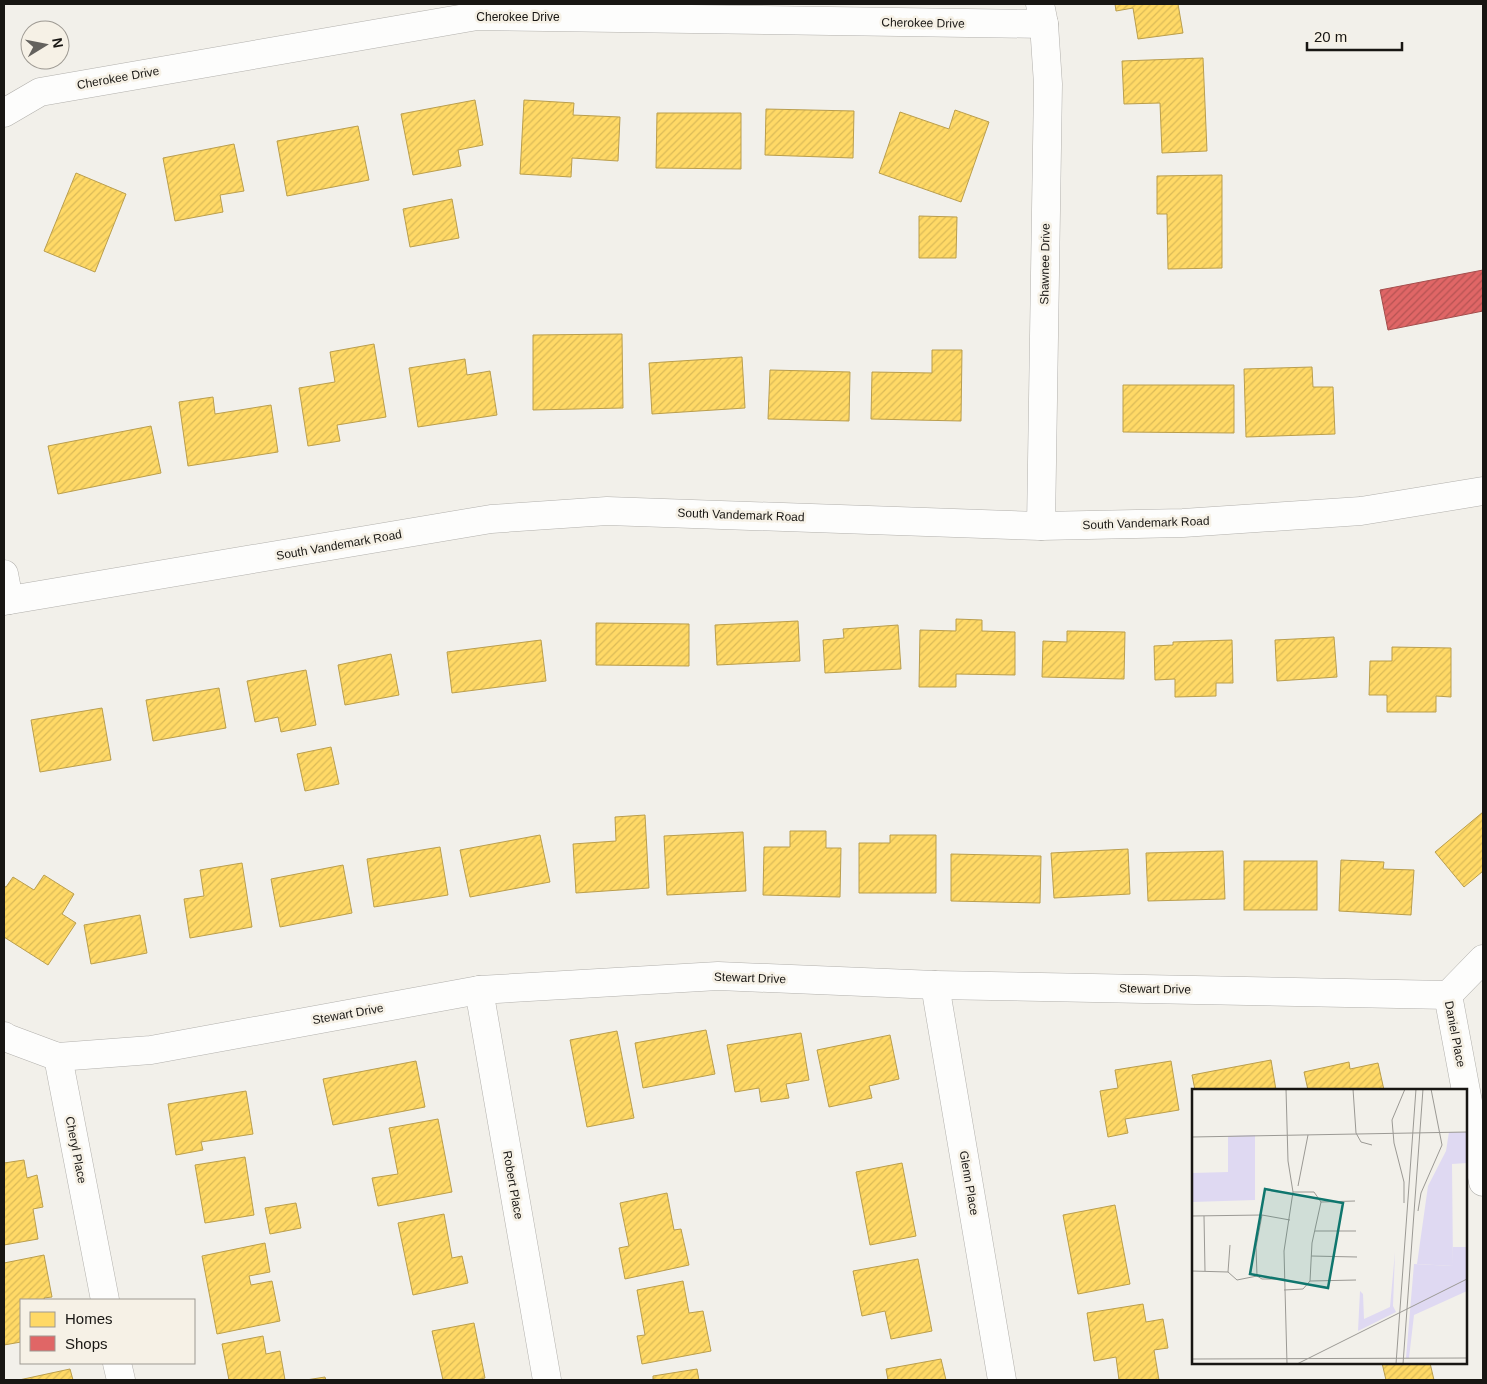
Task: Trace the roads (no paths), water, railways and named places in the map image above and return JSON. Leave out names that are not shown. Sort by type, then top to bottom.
[{"type":"street","name":"Cherokee Drive","points":[[4,113],[40,92],[477,16],[1042,14]]},
{"type":"street","name":"Shawnee Drive","points":[[1041,526],[1048,84],[1042,14]]},
{"type":"street","name":"South Vandemark Road","points":[[6,601],[491,519],[607,511],[1041,526],[1183,523],[1361,511],[1483,491]]},
{"type":"street","points":[[4,574],[6,601]]},
{"type":"street","name":"Daniel Place","points":[[1466,1089],[1448,994],[1483,959]]},
{"type":"street","name":"Stewart Drive","points":[[58,1057],[151,1050],[479,990],[718,976],[935,985],[1448,994]]},
{"type":"street","name":"Glenn Place","points":[[935,985],[1002,1380]]},
{"type":"street","name":"Robert Place","points":[[479,990],[547,1380]]},
{"type":"street","points":[[4,1036],[58,1057]]},
{"type":"street","name":"Cheryl Place","points":[[58,1057],[105,1299]]},
{"type":"street","name":"Daniel Place","points":[[1467,1096],[1483,1182]]},
{"type":"street","points":[[117,1364],[121,1380]]}]
